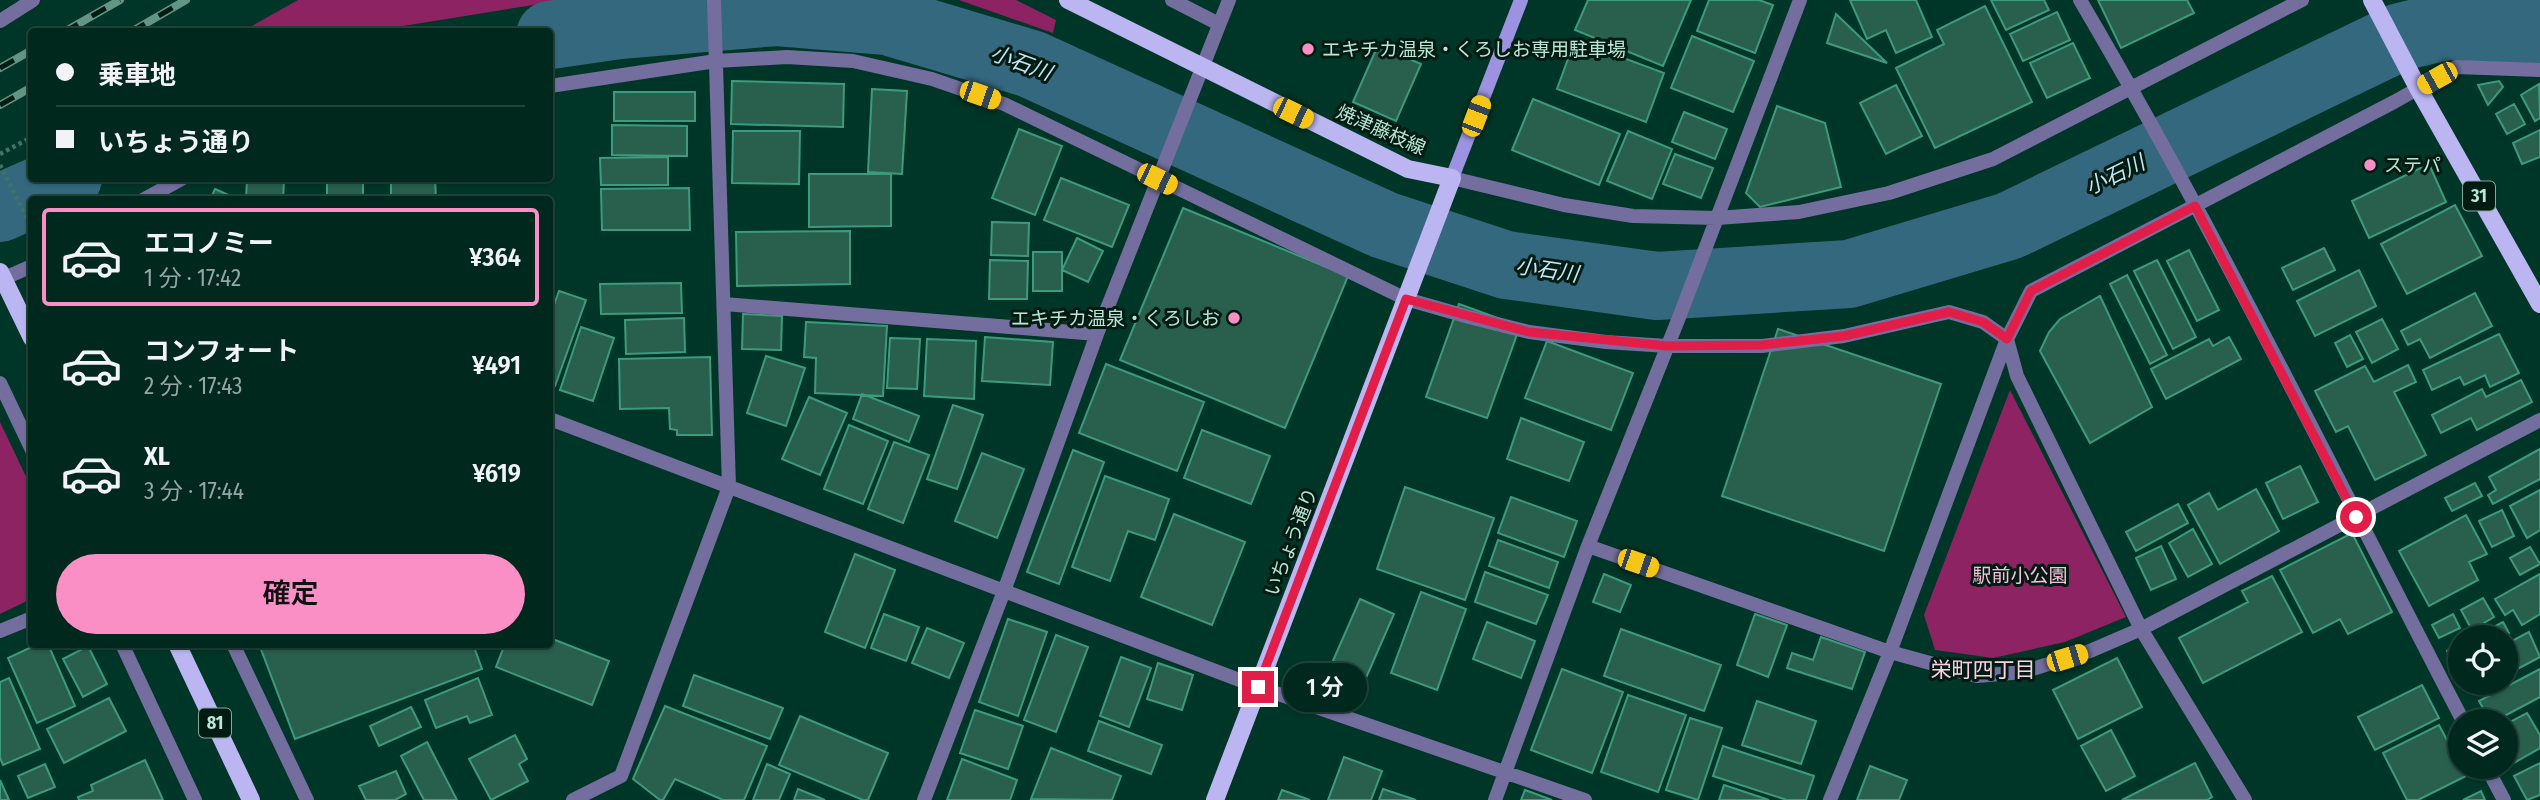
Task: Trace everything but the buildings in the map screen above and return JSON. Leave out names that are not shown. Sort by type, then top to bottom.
[{"type":"main road","name":"焼津藤枝線","points":[[1068,0],[1408,169],[1452,178]]},
{"type":"main road","name":"31","points":[[2373,1],[2418,88],[2540,304]]},
{"type":"main road","points":[[1406,299],[1452,178]]},
{"type":"main road","points":[[0,272],[28,330]]},
{"type":"main road","name":"いちょう通り","points":[[1215,800],[1406,299]]},
{"type":"main road","name":"81","points":[[179,648],[251,800]]},
{"type":"street","points":[[0,21],[33,0]]},
{"type":"street","points":[[573,800],[621,776],[729,487],[714,0]]},
{"type":"street","points":[[1172,0],[1219,24]]},
{"type":"street","points":[[924,800],[1004,591],[1097,334],[1229,0]]},
{"type":"street","points":[[1521,0],[1452,178],[1564,205],[1633,216],[1717,218],[1799,212],[1889,193],[1993,159],[2302,0]]},
{"type":"street","points":[[1494,800],[1588,546],[1680,315],[1800,0]]},
{"type":"street","points":[[2080,0],[2132,88],[2195,206],[2457,709]]},
{"type":"street","points":[[553,86],[716,61],[787,57],[853,61],[932,79],[1004,104],[1159,175],[1406,299],[1529,332],[1667,346],[1762,345],[1844,336],[1949,312],[1983,322],[2007,339],[2017,376],[2141,629],[2245,800]]},
{"type":"street","points":[[1830,800],[1890,652],[2007,339],[2031,291],[2456,67],[2540,70]]},
{"type":"street","points":[[150,196],[176,182]]},
{"type":"street","points":[[0,280],[28,268]]},
{"type":"street","points":[[724,304],[1097,334]]},
{"type":"street","points":[[0,383],[28,442]]},
{"type":"street","points":[[553,420],[1258,687],[1585,800]]},
{"type":"street","points":[[1588,546],[1890,652],[1977,676],[2023,672],[2090,651],[2141,629],[2540,420]]},
{"type":"street","points":[[0,631],[28,620]]},
{"type":"street","points":[[124,648],[195,800]]},
{"type":"street","points":[[235,648],[307,800]]},
{"type":"street","points":[[2493,779],[2504,800]]},
{"type":"path","points":[[0,154],[28,138]]},
{"type":"path","points":[[0,165],[28,220]]},
{"type":"green space","points":[[298,0],[564,0],[391,28],[248,28]]},
{"type":"green space","points":[[959,0],[1016,0],[1056,20],[1053,33]]},
{"type":"green space","name":"駅前小公園","points":[[2010,390],[2126,617],[2065,642],[1993,658],[1935,650],[1924,615]]},
{"type":"green space","points":[[0,422],[28,481],[28,600],[0,614]]},
{"type":"waterway","name":"小石川","points":[[553,35],[619,25],[777,12],[887,21],[1031,64],[1384,225],[1506,265],[1657,286],[1849,274],[2009,226],[2400,37],[2447,26],[2540,30]]},
{"type":"waterway","name":"小石川","points":[[0,208],[59,182]]},
{"type":"railway","points":[[71,28],[120,0]]},
{"type":"railway","points":[[138,28],[186,0]]},
{"type":"railway","points":[[0,68],[28,52]]},
{"type":"railway","points":[[0,105],[28,89]]},
{"type":"place","name":"エキチカ温泉・くろしお専用駐車場","points":[[1308,49]]},
{"type":"place","name":"ステパ","points":[[2370,165]]},
{"type":"place","name":"エキチカ温泉・くろしお","points":[[1234,318]]},
{"type":"district","name":"栄町四丁目","points":[[1983,670]]},
{"type":"route","points":[[1258,687],[1406,299],[1529,332],[1606,342],[1667,346],[1762,345],[1844,336],[1949,312],[1983,322],[2007,339],[2031,291],[2195,206],[2356,517]]}]
